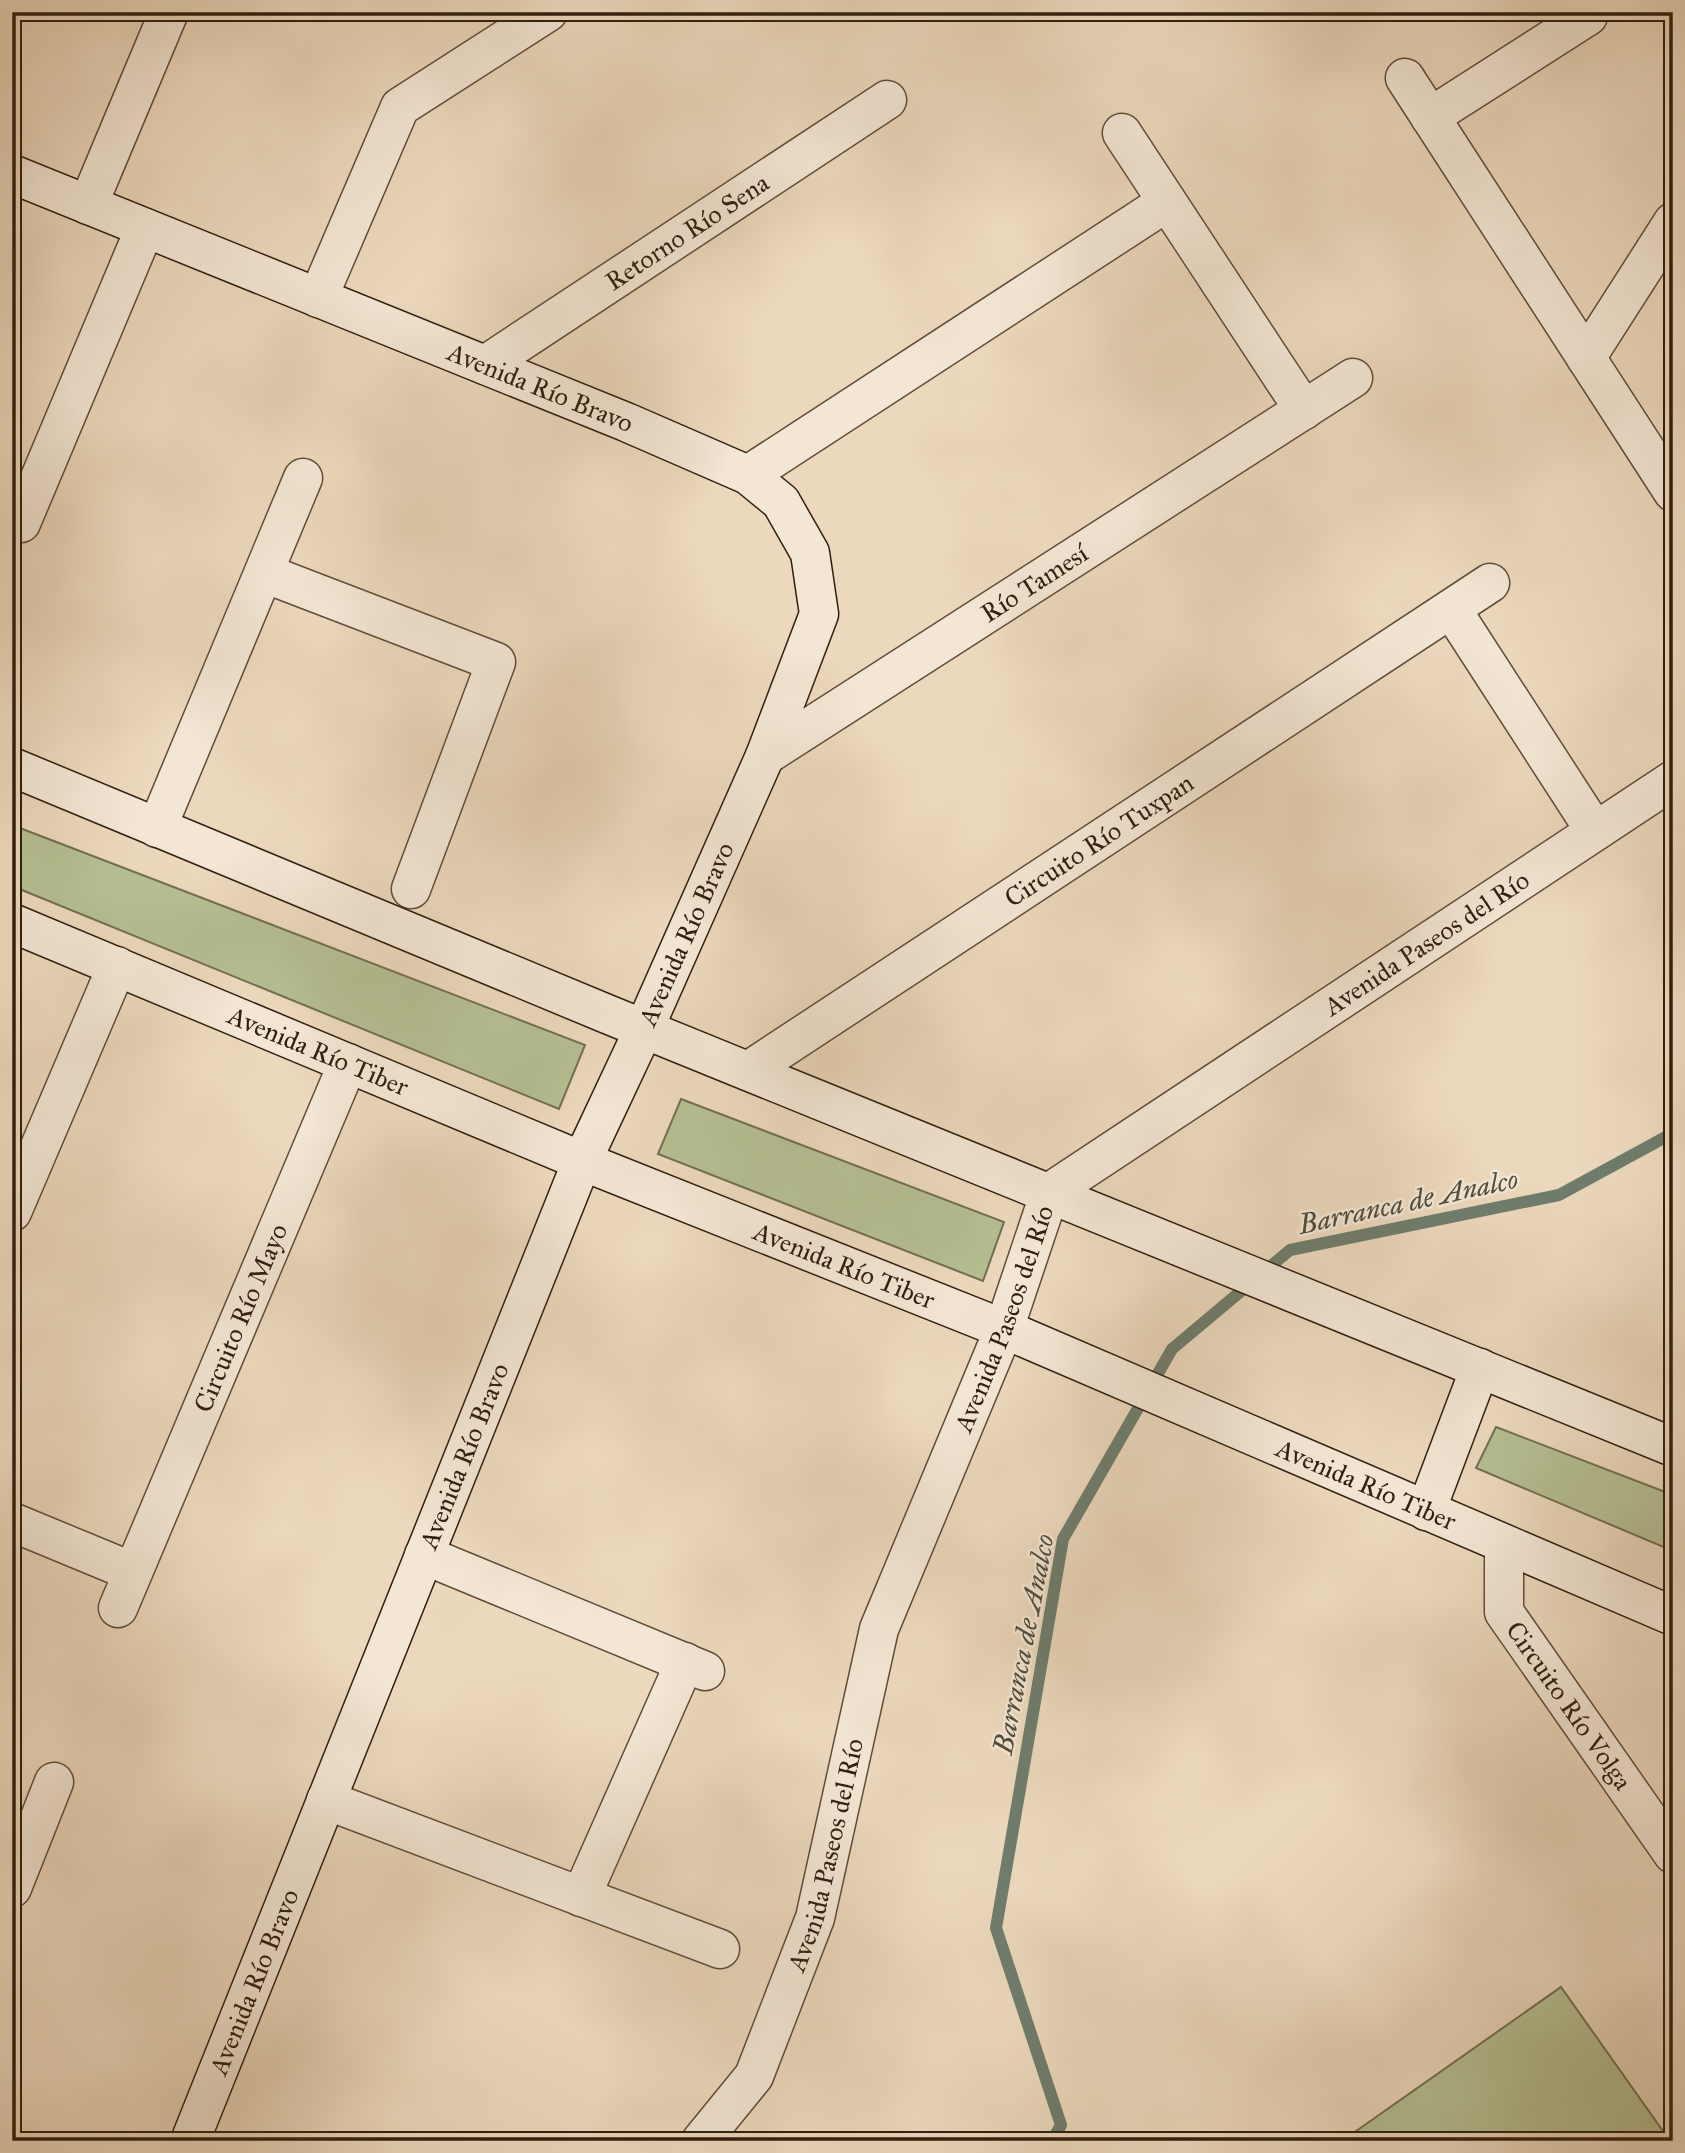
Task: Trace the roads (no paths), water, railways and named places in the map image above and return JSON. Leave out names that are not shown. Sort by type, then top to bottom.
[{"type":"street","points":[[88,205],[169,12]]},
{"type":"street","points":[[318,298],[400,107],[548,12]]},
{"type":"street","points":[[1430,117],[1588,16]]},
{"type":"street","points":[[1405,78],[1673,492]]},
{"type":"street","name":"Retorno Río Sena","points":[[485,365],[887,100]]},
{"type":"street","points":[[1122,133],[1304,410]]},
{"type":"street","name":"Avenida Río Bravo","points":[[12,174],[485,365],[748,475],[781,502],[810,552],[819,614],[765,757],[645,1029],[582,1160],[190,2141]]},
{"type":"street","points":[[748,475],[1167,202]]},
{"type":"street","points":[[1586,358],[1673,222]]},
{"type":"street","points":[[22,523],[27,470],[145,228]]},
{"type":"street","name":"Río Tamesí","points":[[765,757],[1353,378]]},
{"type":"street","points":[[157,828],[303,478]]},
{"type":"street","points":[[264,573],[496,662],[411,889]]},
{"type":"street","name":"Circuito Río Tuxpan","points":[[748,1071],[1490,583]]},
{"type":"street","points":[[1452,610],[1595,831]]},
{"type":"street","points":[[12,767],[645,1029],[1673,1447]]},
{"type":"street","name":"Avenida Paseos del Río","points":[[701,2141],[754,2076],[814,1918],[879,1629],[1004,1329],[1050,1192],[1673,780]]},
{"type":"street","name":"Avenida Río Tiber","points":[[12,923],[582,1160],[1004,1329],[1673,1616]]},
{"type":"street","points":[[12,1212],[117,966]]},
{"type":"street","name":"Circuito Río Mayo","points":[[118,1608],[348,1063]]},
{"type":"street","points":[[1426,1511],[1480,1368]]},
{"type":"street","points":[[12,1522],[133,1572]]},
{"type":"street","name":"Circuito Río Volga","points":[[1504,1544],[1504,1612],[1673,1854]]},
{"type":"street","points":[[424,1555],[695,1666],[581,1897]]},
{"type":"street","points":[[12,1888],[25,1817],[54,1782]]},
{"type":"street","points":[[326,1800],[720,1949]]},
{"type":"waterway","name":"Barranca de Analco","points":[[1052,2141],[1061,2125],[996,1928],[1063,1539],[1172,1349],[1290,1250],[1559,1195],[1673,1133]]}]
